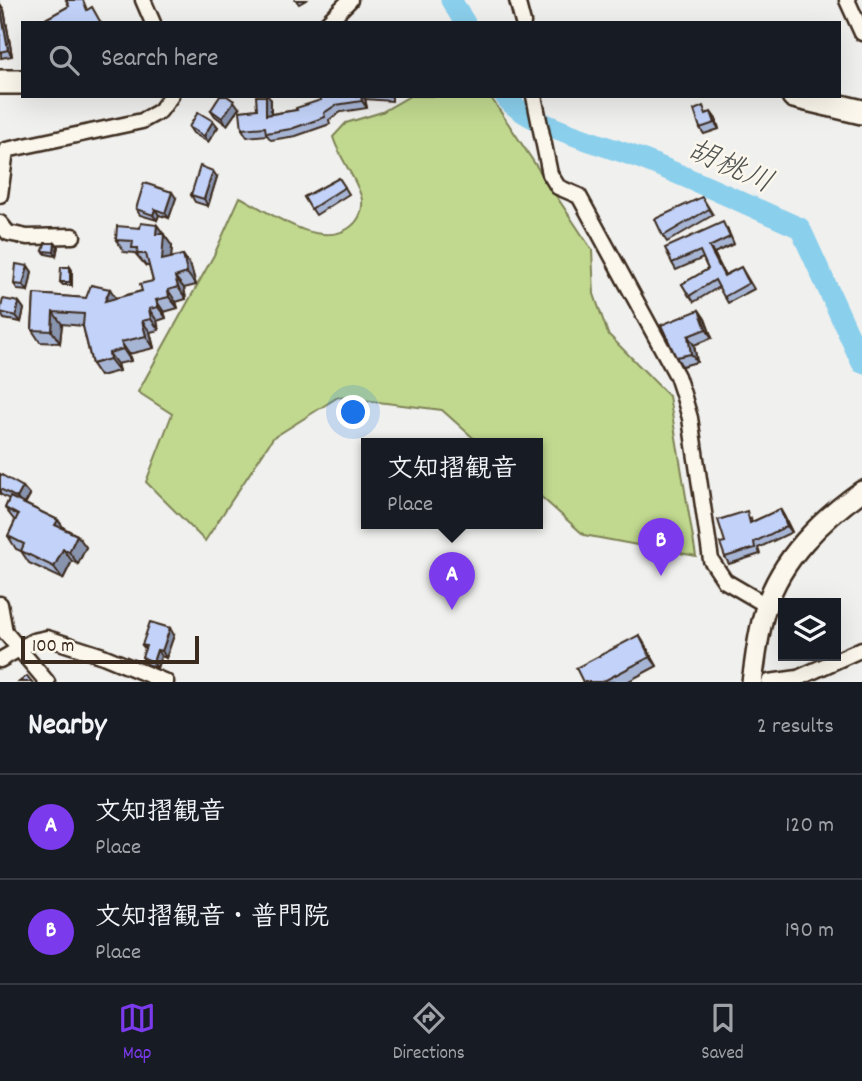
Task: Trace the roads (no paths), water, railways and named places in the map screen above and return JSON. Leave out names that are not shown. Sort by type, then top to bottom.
[{"type":"highway","points":[[0,82],[21,82]]},
{"type":"highway","points":[[802,98],[862,112]]},
{"type":"main road","points":[[752,682],[766,605],[789,564],[811,532],[862,491]]},
{"type":"street","points":[[143,0],[152,21]]},
{"type":"street","points":[[329,21],[350,0]]},
{"type":"street","points":[[517,0],[522,21]]},
{"type":"street","points":[[847,0],[862,33]]},
{"type":"street","points":[[0,195],[3,149],[142,121],[160,111],[170,98]]},
{"type":"street","points":[[534,98],[550,174],[558,187],[579,196],[677,376],[690,418],[711,560],[725,581],[766,605]]},
{"type":"street","points":[[0,223],[8,233],[27,237],[73,236]]},
{"type":"street","points":[[0,604],[5,632],[47,682]]},
{"type":"street","points":[[0,660],[17,649],[47,638],[103,656],[166,682]]},
{"type":"street","points":[[769,682],[798,678],[862,649]]},
{"type":"waterway","name":"胡桃川","points":[[451,0],[464,21]]},
{"type":"waterway","name":"胡桃川","points":[[507,98],[529,116],[566,133],[659,166],[800,228],[862,363]]},
{"type":"place","name":"文知摺観音・普門院","points":[[661,576]]},
{"type":"place","name":"文知摺観音","points":[[452,610]]}]
